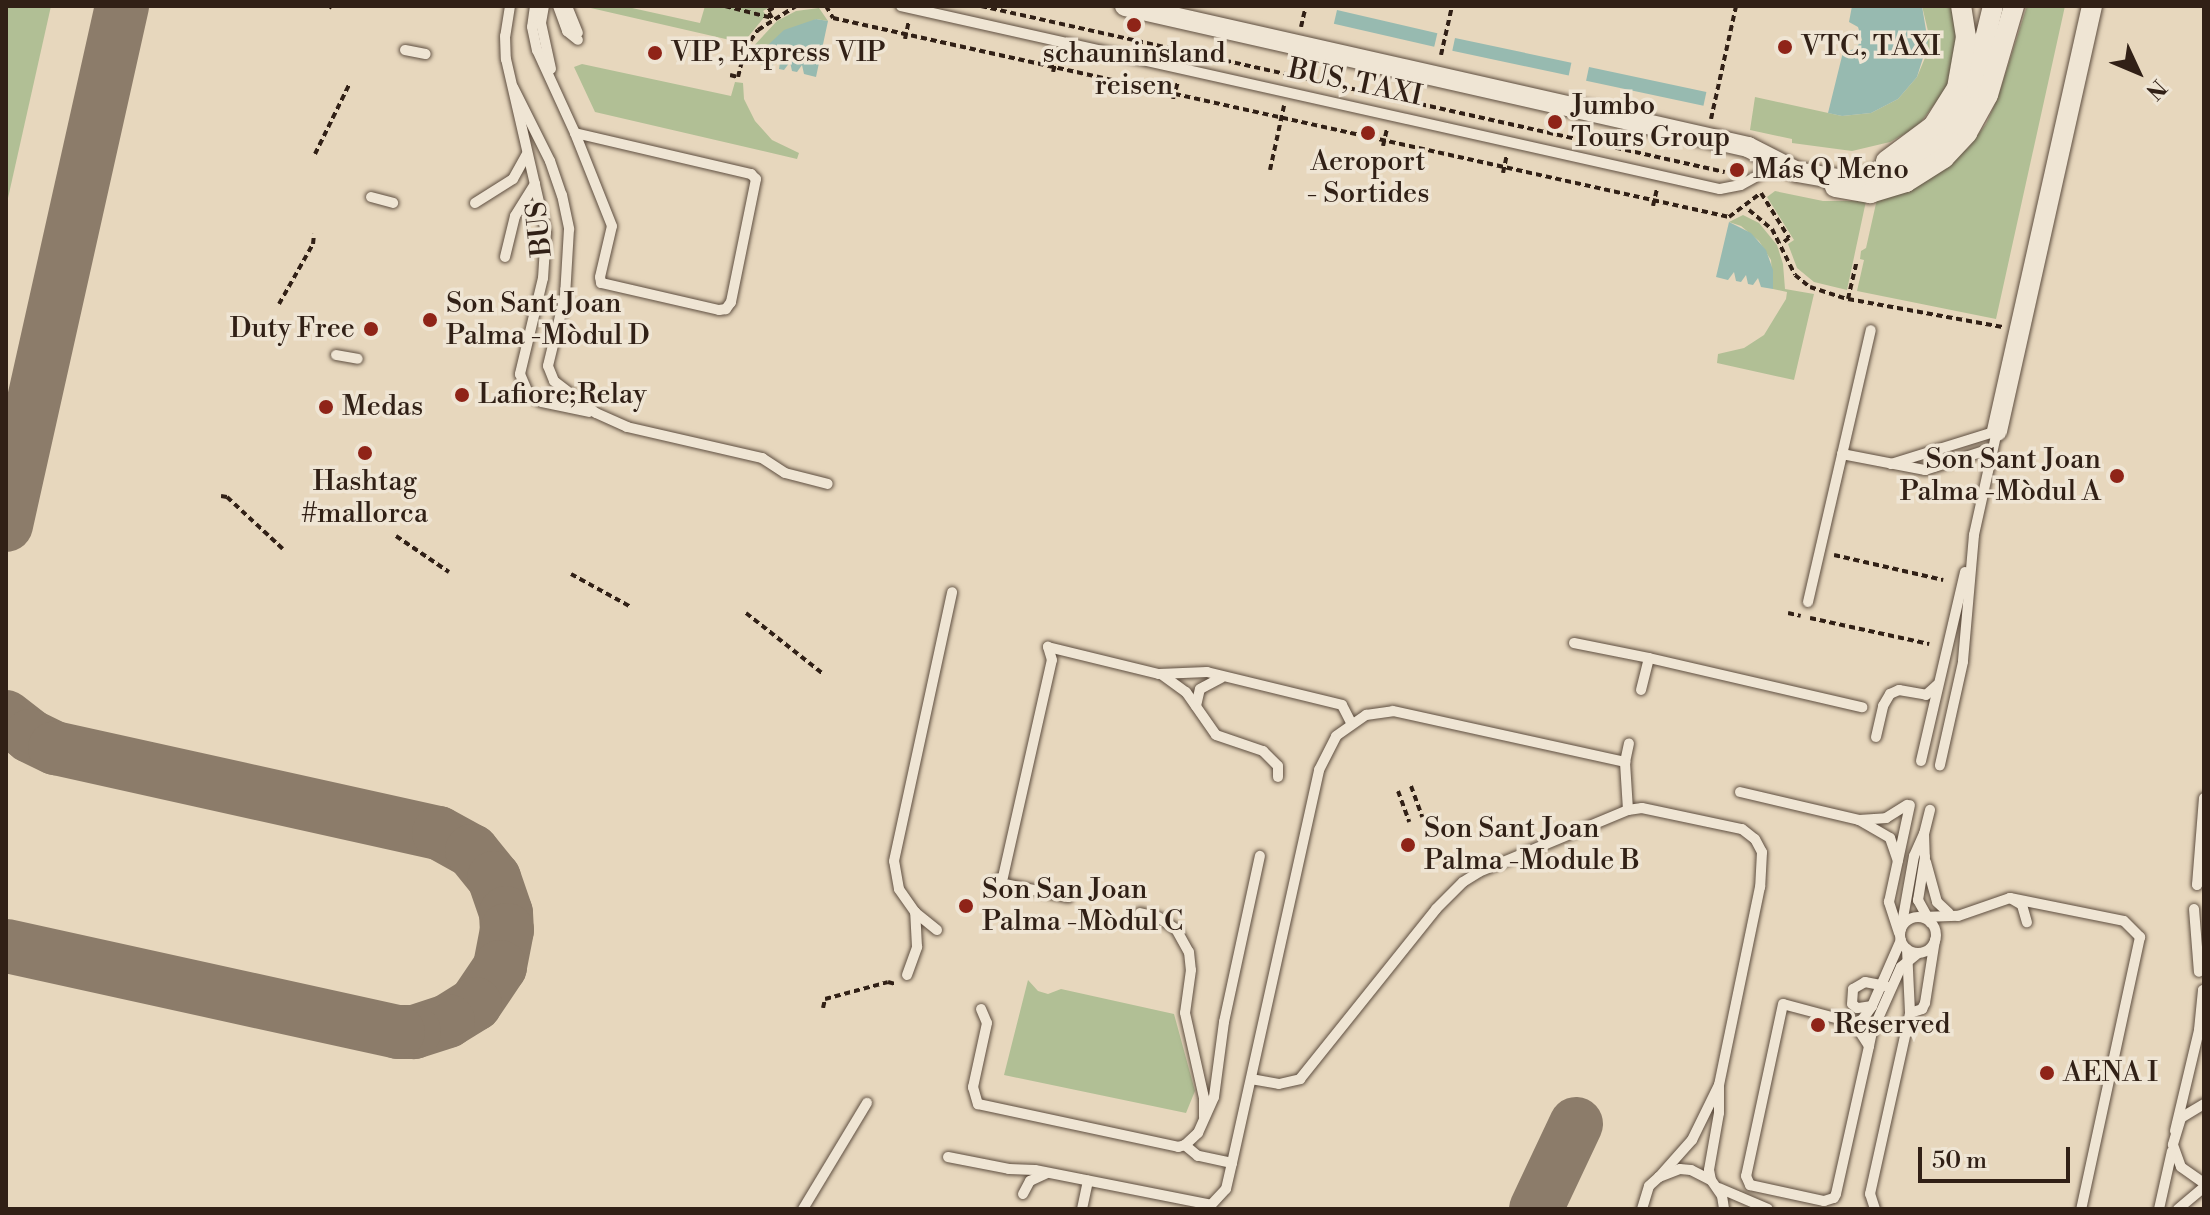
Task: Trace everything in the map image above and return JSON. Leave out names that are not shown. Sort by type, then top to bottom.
[{"type":"street","points":[[1125,6],[1748,147],[1844,191],[1870,193],[1906,182],[1944,158],[1967,133],[1988,95],[2014,6]]},
{"type":"street","points":[[1838,179],[1860,174],[1896,156],[1933,126],[1946,109],[1957,88],[1965,53],[1961,6]]},
{"type":"street","points":[[1802,173],[1858,179],[1903,166],[1922,155],[1953,124],[1973,88],[1993,6]]},
{"type":"street","points":[[1995,439],[2092,6]]},
{"type":"lane","points":[[510,6],[505,49],[546,232],[546,253],[520,374],[529,395],[542,402],[596,413],[627,427],[762,458],[785,473],[828,484]]},
{"type":"lane","points":[[535,6],[534,38],[612,226],[601,283],[719,310],[726,309],[731,302],[756,179],[575,133]]},
{"type":"lane","points":[[544,6],[541,23],[553,83]]},
{"type":"lane","points":[[558,6],[567,31],[578,37],[567,6]]},
{"type":"lane","name":"BUS, TAXI","points":[[901,6],[1720,189],[1741,185],[1764,172],[1802,173]]},
{"type":"lane","points":[[405,50],[426,54]]},
{"type":"lane","name":"BUS","points":[[513,87],[550,161],[562,195],[569,229],[565,296],[548,366],[550,374],[560,388],[596,413]]},
{"type":"lane","points":[[475,203],[513,179],[528,152]]},
{"type":"lane","points":[[505,257],[515,216],[535,184]]},
{"type":"lane","points":[[371,197],[393,203]]},
{"type":"lane","points":[[1808,602],[1871,330]]},
{"type":"lane","points":[[336,355],[358,359]]},
{"type":"lane","points":[[1891,464],[1995,439]]},
{"type":"lane","points":[[1842,454],[1925,470],[1995,439]]},
{"type":"lane","points":[[1921,761],[1995,439]]},
{"type":"lane","points":[[1940,765],[1965,653],[1974,535]]},
{"type":"lane","points":[[937,930],[915,912],[899,889],[894,861],[952,592]]},
{"type":"lane","points":[[1574,643],[1862,707]]},
{"type":"lane","points":[[1068,897],[995,882],[1003,877],[1052,660],[1048,647],[1159,674],[1207,672],[1342,705],[1351,723]]},
{"type":"lane","points":[[1641,690],[1649,658]]},
{"type":"lane","points":[[1159,674],[1181,687],[1216,735],[1260,748],[1278,766],[1278,777]]},
{"type":"lane","points":[[1197,708],[1195,701],[1200,689],[1212,679],[1225,677]]},
{"type":"lane","points":[[1876,737],[1883,706],[1890,694],[1899,690],[1926,695],[1938,684]]},
{"type":"lane","points":[[948,1157],[1049,1172],[1211,1205],[1226,1189],[1319,770],[1336,736],[1351,723],[1380,710],[1393,711],[1625,762]]},
{"type":"lane","points":[[1628,810],[1625,762],[1629,743]]},
{"type":"lane","points":[[1740,792],[1859,820],[1890,838],[1898,861]]},
{"type":"lane","points":[[2204,798],[2197,888],[2204,866]]},
{"type":"lane","points":[[1859,820],[1886,818],[1908,805],[1889,902],[1906,944]]},
{"type":"lane","points":[[1251,1079],[1279,1084],[1300,1079],[1442,902],[1479,872],[1628,810],[1656,808],[1742,829],[1755,839],[1762,852],[1760,887],[1719,1085],[1719,1113],[1709,1170],[1724,1209]]},
{"type":"lane","points":[[1875,1209],[1870,1194],[1910,1013],[1906,944],[1914,856],[1930,810]]},
{"type":"lane","points":[[1924,834],[1925,857],[1934,895],[1949,913]]},
{"type":"lane","points":[[981,1009],[987,1023],[973,1087],[978,1104],[1178,1147],[1185,1145],[1193,1140],[1203,1124],[1214,1097],[1224,1022],[1260,856]]},
{"type":"lane","points":[[1910,1013],[1922,1009],[1925,1003],[1935,940],[1918,900],[1925,857]]},
{"type":"lane","points":[[1906,944],[1862,1020],[1854,1023],[1783,1004],[1746,1176],[1750,1185],[1824,1201],[1834,1198],[1869,1046],[1906,944],[1909,919],[1927,919],[1949,913],[1966,914],[2010,898],[2124,921],[2140,937],[2081,1209]]},
{"type":"lane","points":[[2010,898],[2022,905],[2027,922]]},
{"type":"lane","points":[[2159,1209],[2199,1030],[2202,985],[2194,909]]},
{"type":"lane","points":[[907,975],[917,947],[915,912]]},
{"type":"lane","points":[[1140,913],[1158,917],[1176,929],[1189,952],[1191,970],[1185,1013],[1204,1098],[1203,1124]]},
{"type":"lane","points":[[1906,944],[1929,949],[1935,940]]},
{"type":"lane","points":[[1872,1006],[1857,1008],[1850,1000],[1853,989],[1865,982],[1881,986],[1894,982]]},
{"type":"lane","points":[[1854,1023],[1869,1046]]},
{"type":"lane","points":[[1642,1209],[1649,1186],[1692,1140],[1719,1085]]},
{"type":"lane","points":[[803,1209],[867,1103]]},
{"type":"lane","points":[[2175,1131],[2192,1109],[2204,1104]]},
{"type":"lane","points":[[1185,1145],[1198,1156],[1232,1163]]},
{"type":"lane","points":[[2173,1145],[2181,1167],[2204,1185],[2178,1209]]},
{"type":"lane","points":[[1659,1177],[1669,1171],[1691,1170],[1768,1209]]},
{"type":"lane","points":[[1023,1194],[1030,1181],[1049,1172]]},
{"type":"lane","points":[[1082,1209],[1088,1181]]},
{"type":"path","points":[[725,6],[772,18]]},
{"type":"path","points":[[772,18],[768,11],[776,6]]},
{"type":"path","points":[[730,75],[738,77],[745,49],[758,30],[772,18],[796,6]]},
{"type":"path","points":[[826,6],[833,18],[1729,217],[1761,193],[1789,238],[1781,244]]},
{"type":"path","points":[[981,6],[1725,172]]},
{"type":"path","points":[[1441,55],[1452,6]]},
{"type":"path","points":[[1710,121],[1736,6]]},
{"type":"path","points":[[737,47],[745,49]]},
{"type":"path","points":[[315,154],[349,85]]},
{"type":"path","points":[[1749,210],[1765,222],[1781,244],[1789,266],[1803,283],[1848,299],[2002,327]]},
{"type":"path","points":[[279,304],[313,244],[314,234]]},
{"type":"path","points":[[1848,299],[1856,263]]},
{"type":"path","points":[[221,496],[227,497],[283,549]]},
{"type":"path","points":[[396,536],[449,572]]},
{"type":"path","points":[[1834,555],[1943,580]]},
{"type":"path","points":[[571,574],[631,607]]},
{"type":"path","points":[[746,613],[822,673]]},
{"type":"path","points":[[1788,613],[1929,644]]},
{"type":"path","points":[[1411,786],[1422,817]]},
{"type":"path","points":[[1398,791],[1409,822]]},
{"type":"path","points":[[823,1008],[825,999],[888,982],[897,984]]},
{"type":"green space","points":[[6,6],[51,6],[6,207]]},
{"type":"green space","points":[[582,6],[623,6],[700,23],[705,6],[772,6],[763,11],[766,15],[743,43]]},
{"type":"green space","points":[[1922,6],[1955,6],[1960,26],[1948,86],[1921,122],[1908,132],[1890,142],[1852,151],[1792,143],[1792,139],[1750,130],[1755,97],[1842,116],[1871,113],[1898,99],[1917,77],[1927,53],[1928,31]]},
{"type":"green space","points":[[2027,6],[2065,6],[1996,319],[1857,291],[1864,260],[1860,259],[1861,251],[1866,248],[1877,199],[1923,183],[1968,148],[1986,124],[1998,97]]},
{"type":"green space","points":[[819,8],[828,21],[816,19],[763,53],[758,64],[745,61],[749,51],[777,21],[796,11]]},
{"type":"green space","points":[[582,64],[731,96],[735,82],[743,83],[744,99],[755,121],[772,140],[799,153],[797,159],[595,112],[574,67]]},
{"type":"green space","points":[[1775,191],[1823,201],[1866,201],[1847,290],[1814,282],[1797,268],[1788,244],[1794,240],[1767,197]]},
{"type":"green space","points":[[1743,215],[1759,223],[1777,245],[1783,264],[1785,289],[1814,294],[1794,380],[1717,363],[1718,354],[1744,348],[1764,335],[1786,299],[1787,292],[1773,289],[1771,260],[1759,241],[1741,226],[1729,222]]},
{"type":"green space","points":[[1028,980],[1038,991],[1048,994],[1061,989],[1174,1014],[1195,1091],[1186,1113],[1004,1075]]},
{"type":"water","points":[[1852,6],[1922,6],[1928,42],[1917,77],[1898,99],[1871,113],[1842,116],[1828,113],[1843,52],[1855,49],[1862,40],[1858,27],[1849,22]]},
{"type":"water","points":[[1337,10],[1437,33],[1434,47],[1334,24]]},
{"type":"water","points":[[816,19],[828,21],[816,77],[804,74],[802,65],[797,72],[792,71],[790,62],[784,70],[779,69],[780,62],[776,59],[772,67],[758,64],[768,45],[784,30]]},
{"type":"water","points":[[1455,38],[1571,63],[1569,75],[1452,51]]},
{"type":"water","points":[[1589,67],[1706,92],[1703,106],[1586,81]]},
{"type":"water","points":[[1729,222],[1751,233],[1766,250],[1773,270],[1773,289],[1761,287],[1758,278],[1753,285],[1748,284],[1746,275],[1741,282],[1736,281],[1734,272],[1728,280],[1716,277]]},
{"type":"taxiway","points":[[6,525],[122,6]]},
{"type":"taxiway","points":[[6,717],[30,736],[55,748],[439,833],[472,851],[494,878],[506,913],[507,930],[500,967],[475,1004],[448,1021],[414,1032],[398,1032],[6,946]]},
{"type":"taxiway","points":[[1536,1209],[1576,1124]]},
{"type":"place","name":"schauninsland reisen","points":[[1134,25]]},
{"type":"place","name":"VTC, TAXI","points":[[1785,47]]},
{"type":"place","name":"VIP, Express VIP","points":[[655,53]]},
{"type":"place","name":"Jumbo Tours Group","points":[[1555,122]]},
{"type":"place","name":"Aeroport - Sortides","points":[[1368,133]]},
{"type":"place","name":"Más Q Meno","points":[[1737,170]]},
{"type":"place","name":"Son Sant Joan Palma -Mòdul D","points":[[430,320]]},
{"type":"place","name":"Duty Free","points":[[371,329]]},
{"type":"place","name":"Lafiore;Relay","points":[[462,395]]},
{"type":"place","name":"Medas","points":[[326,407]]},
{"type":"place","name":"Hashtag #mallorca","points":[[365,453]]},
{"type":"place","name":"Son Sant Joan Palma -Mòdul A","points":[[2117,476]]},
{"type":"place","name":"Son Sant Joan Palma -Module B","points":[[1408,845]]},
{"type":"place","name":"Son San Joan Palma -Mòdul C","points":[[966,906]]},
{"type":"place","name":"Reserved","points":[[1818,1025]]},
{"type":"place","name":"AENA I","points":[[2047,1073]]}]
